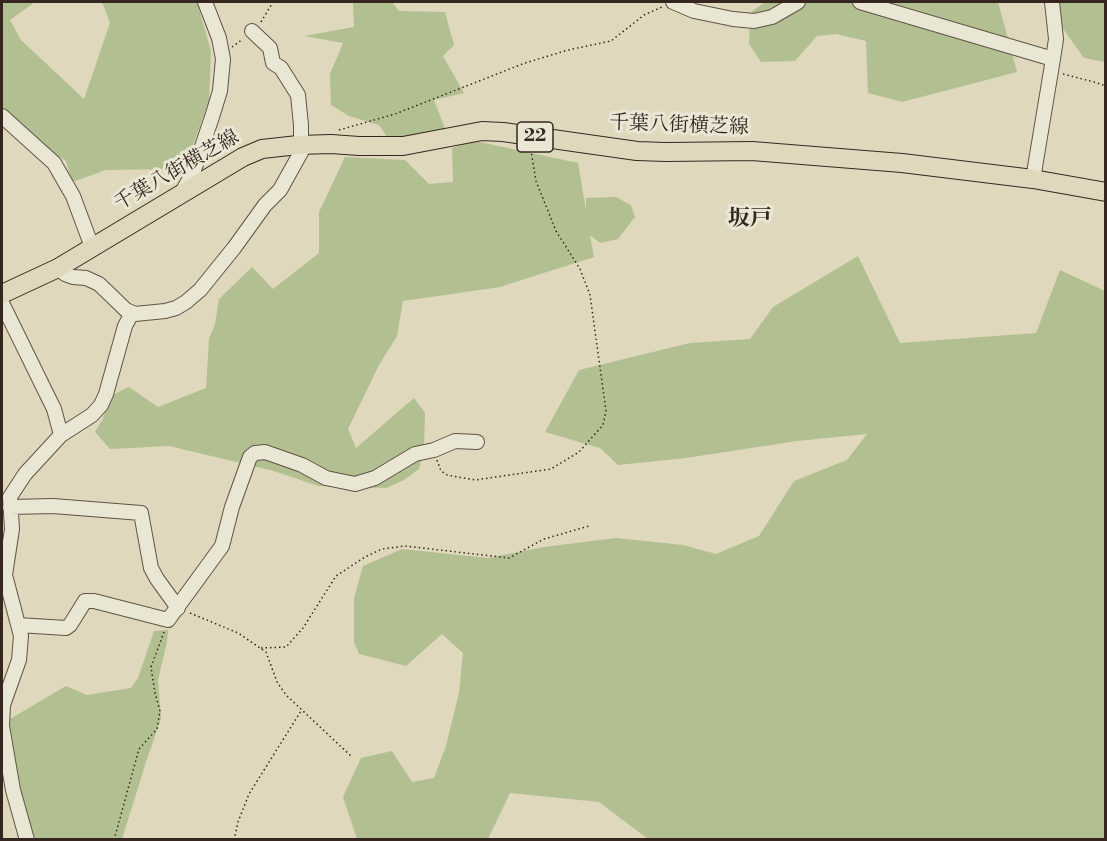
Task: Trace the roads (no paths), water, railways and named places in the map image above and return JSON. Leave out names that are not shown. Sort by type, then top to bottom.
[{"type":"main road","name":"千葉八街横芝線","points":[[2,294],[58,268],[182,192],[243,157],[262,149],[308,145],[403,146],[482,131],[503,132],[636,151],[752,151],[902,163],[1033,179],[1106,192]]},
{"type":"street","points":[[182,192],[193,172],[212,117],[220,91],[224,59],[219,38],[205,2]]},
{"type":"street","points":[[674,2],[694,11],[754,21],[772,17],[798,2]]},
{"type":"street","points":[[860,2],[1052,65]]},
{"type":"street","points":[[1033,179],[1056,39],[1052,2]]},
{"type":"street","points":[[58,268],[65,274],[86,278],[99,284],[126,310],[135,314],[176,308],[200,290],[265,205],[280,190],[308,145],[301,124],[298,95],[281,68],[273,63],[270,48],[252,31]]},
{"type":"street","points":[[2,116],[54,163],[73,196],[92,247]]},
{"type":"street","points":[[2,303],[54,409],[61,435]]},
{"type":"street","points":[[27,840],[13,790],[2,726],[3,705],[19,660],[21,636],[5,575],[12,529],[8,513],[10,497],[25,474],[61,435],[92,415],[101,405],[125,326],[132,313]]},
{"type":"street","points":[[18,625],[66,628],[85,602],[94,602],[168,620],[222,546],[232,507],[250,457],[255,453],[266,452],[302,465],[326,478],[355,484],[375,478],[415,454],[434,450],[455,441],[477,442]]},
{"type":"street","points":[[8,513],[53,506],[141,513],[151,568],[178,609]]},
{"type":"district","name":"坂戸","points":[[750,220]]}]
